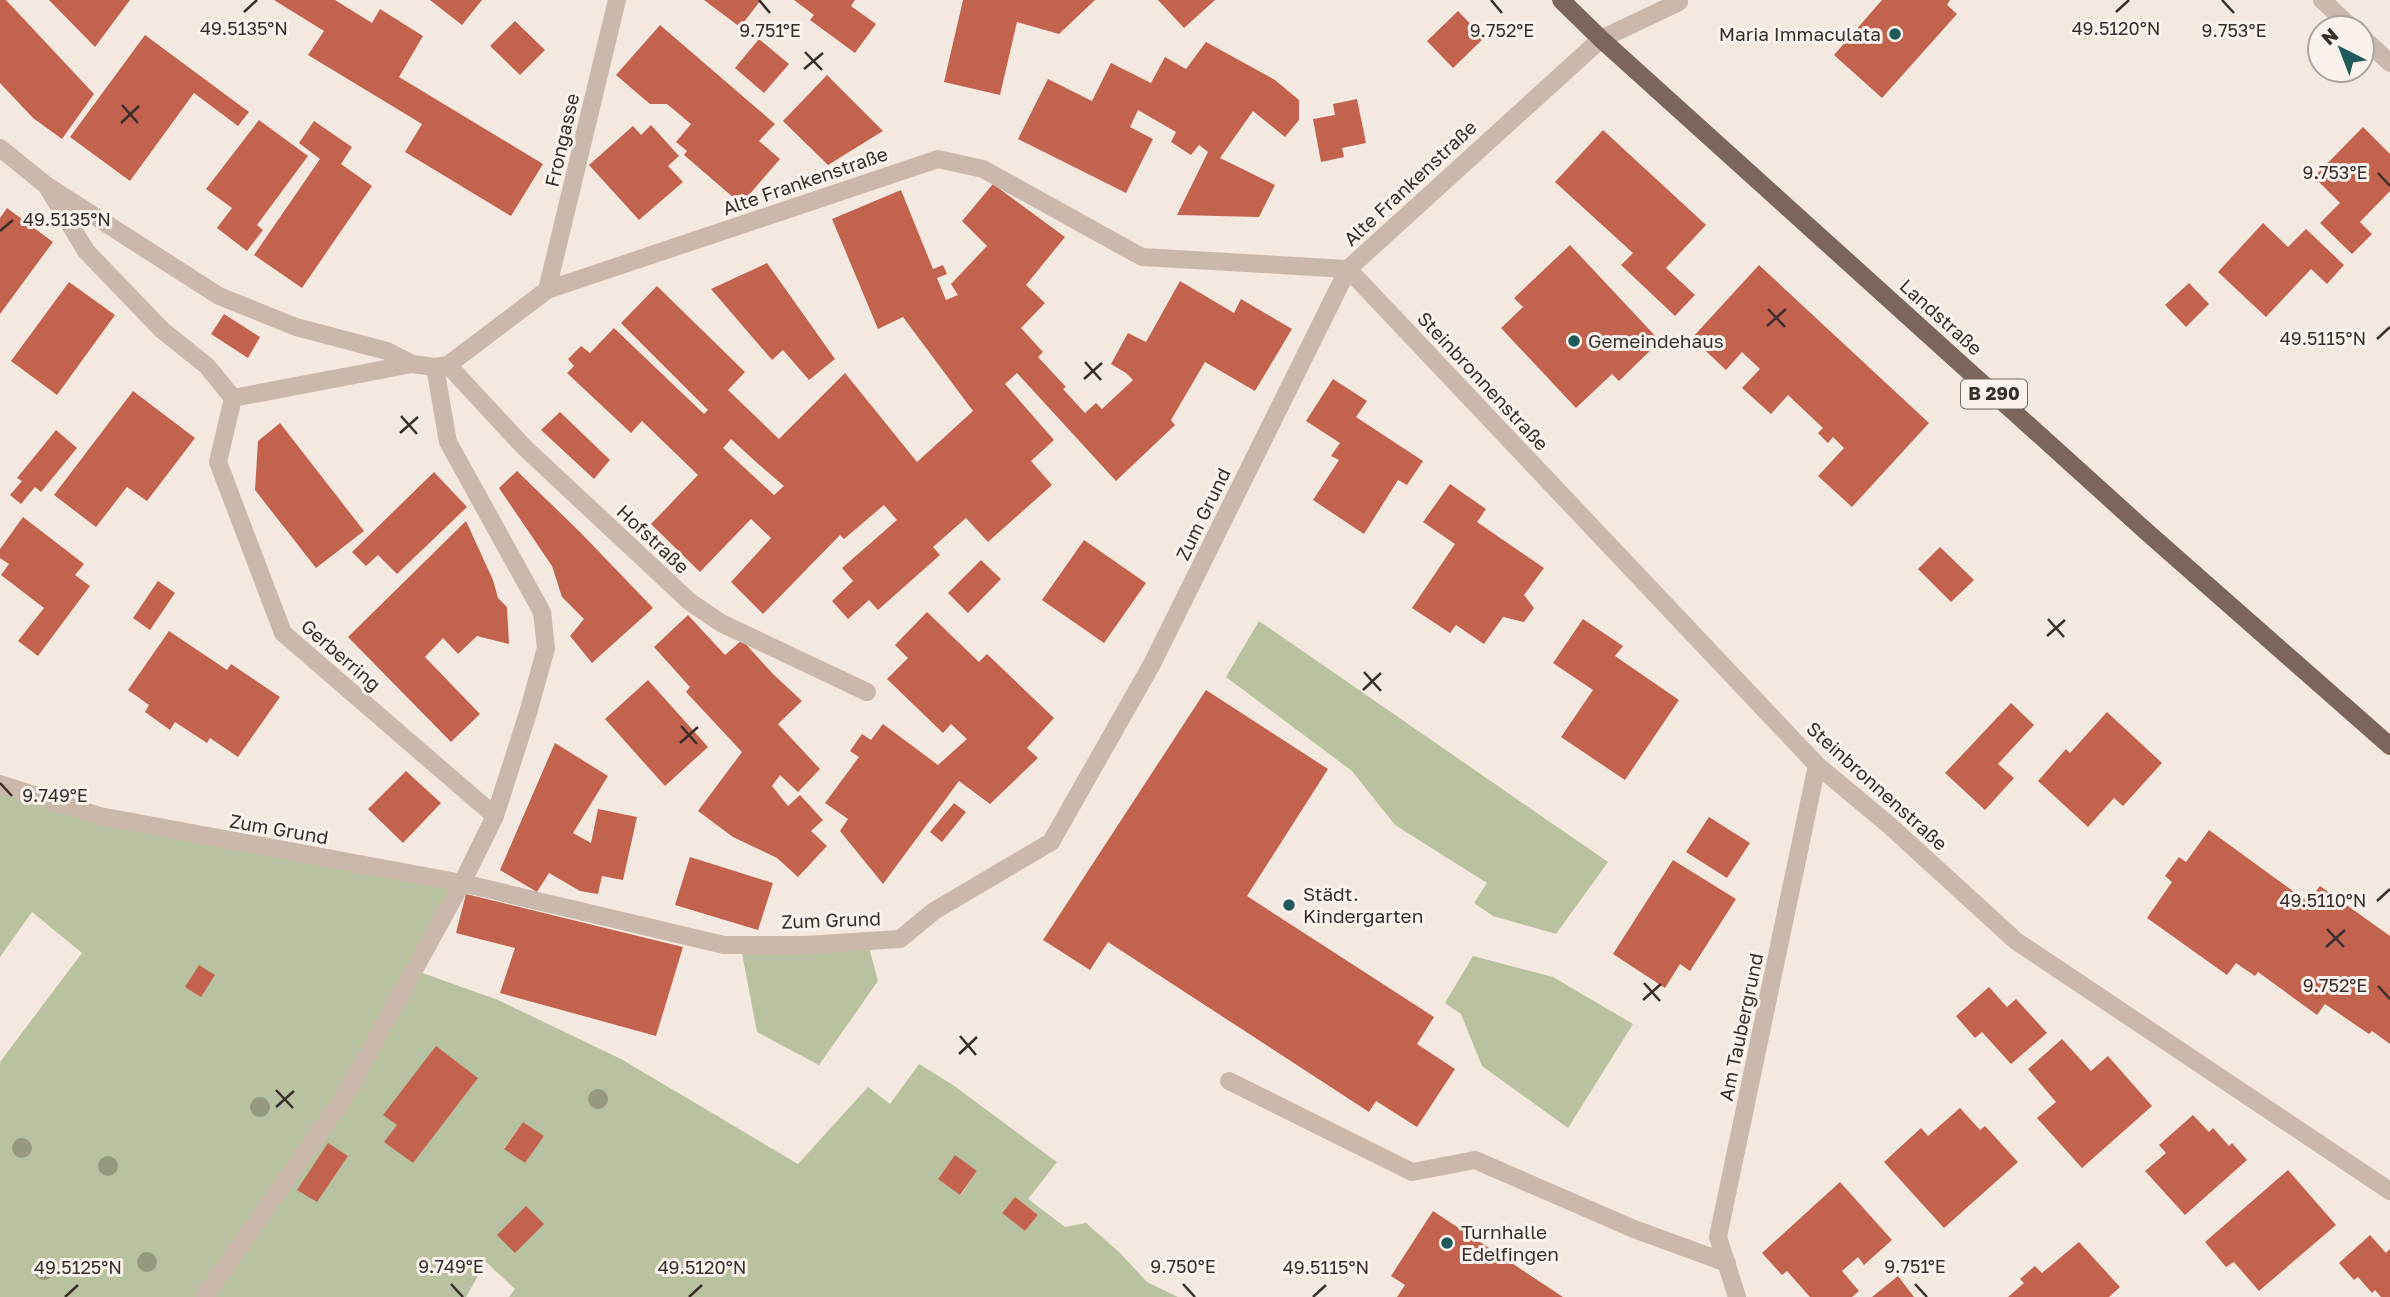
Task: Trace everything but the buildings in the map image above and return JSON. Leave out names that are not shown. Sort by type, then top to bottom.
[{"type":"main road","name":"Landstraße","points":[[1561,0],[2138,523],[2390,746]]},
{"type":"street","name":"Frongasse","points":[[547,290],[617,0]]},
{"type":"street","points":[[2322,0],[2337,14]]},
{"type":"street","name":"Alte Frankenstraße","points":[[442,366],[547,290],[938,159],[983,169],[1142,257],[1348,270],[1488,139],[1601,39],[1679,2]]},
{"type":"street","points":[[2376,50],[2390,63]]},
{"type":"street","points":[[0,148],[46,185],[219,296],[296,327],[387,351],[412,364]]},
{"type":"street","points":[[46,185],[86,251],[162,330],[207,366],[233,398],[412,364],[442,366],[448,442],[542,612],[546,648],[495,816],[344,1097],[204,1297]]},
{"type":"street","name":"Steinbronnenstraße","points":[[1348,270],[1817,765],[1889,825],[2016,941],[2390,1191]]},
{"type":"street","name":"Zum Grund","points":[[0,784],[100,816],[461,883],[724,945],[805,945],[900,939],[934,911],[1051,842],[1152,664],[1348,270]]},
{"type":"street","name":"Hofstraße","points":[[442,366],[524,447],[690,602],[720,623],[867,692]]},
{"type":"street","name":"Gerberring","points":[[233,398],[218,462],[283,633],[495,816]]},
{"type":"street","name":"Am Taubergrund","points":[[1737,1297],[1718,1237],[1817,765]]},
{"type":"street","points":[[1229,1081],[1412,1172],[1475,1160],[1634,1229],[1727,1263]]},
{"type":"green space","points":[[1259,621],[1608,862],[1556,934],[1493,916],[1474,903],[1487,883],[1395,825],[1352,771],[1226,677]]},
{"type":"green space","points":[[0,784],[100,816],[462,883],[414,970],[498,1000],[621,1059],[798,1164],[868,1087],[890,1104],[919,1064],[953,1085],[1057,1162],[1028,1199],[1065,1227],[1086,1223],[1147,1282],[1178,1297],[509,1297],[515,1289],[486,1262],[466,1297],[0,1297],[0,1062],[82,953],[32,912],[0,957]],"holes":[[[523,1122],[543,1136],[525,1163],[504,1148]],[[955,1156],[977,1171],[961,1195],[938,1179]],[[1015,1197],[1038,1215],[1025,1231],[1002,1213]]]},
{"type":"green space","points":[[867,940],[878,981],[819,1065],[757,1032],[740,943]]},
{"type":"green space","points":[[1473,956],[1553,977],[1633,1024],[1568,1128],[1482,1066],[1461,1014],[1445,1003]]},
{"type":"place","name":"Maria Immaculata","points":[[1895,34]]},
{"type":"place","name":"Gemeindehaus","points":[[1574,341]]},
{"type":"place","name":"Städt. Kindergarten","points":[[1289,905]]},
{"type":"place","name":"Turnhalle Edelfingen","points":[[1447,1243]]}]
